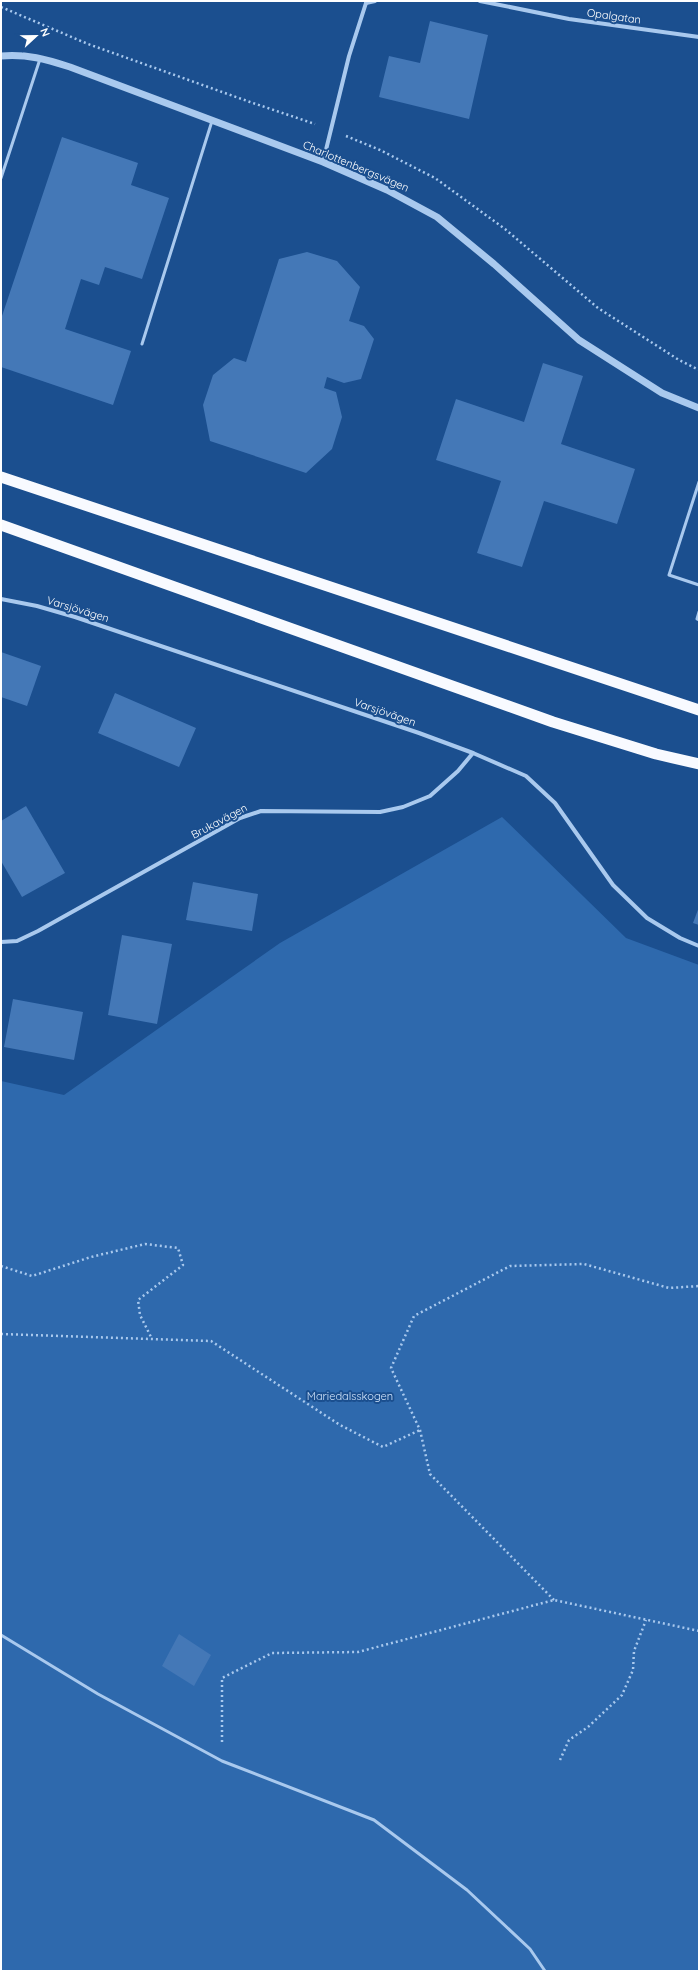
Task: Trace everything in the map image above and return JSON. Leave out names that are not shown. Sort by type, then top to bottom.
[{"type":"highway","points":[[1,477],[699,710]]},
{"type":"highway","points":[[1,525],[552,722],[656,754],[699,764]]},
{"type":"street","points":[[323,162],[349,56],[365,2],[374,1]]},
{"type":"street","name":"Opalgatan","points":[[480,1],[569,19],[699,37]]},
{"type":"street","name":"Charlottenbergsvägen","points":[[1,56],[22,55],[40,57],[70,67],[323,162],[387,190],[437,217],[494,264],[579,340],[662,393],[699,408]]},
{"type":"street","name":"Varsjövägen","points":[[1,599],[37,606],[75,617],[419,733],[473,753],[526,776],[555,803],[613,885],[647,918],[680,938],[699,946]]},
{"type":"street","name":"Brukavägen","points":[[1,942],[17,941],[38,931],[240,818],[261,811],[380,812],[403,807],[430,796],[458,771],[473,753]]},
{"type":"lane","points":[[1,178],[40,57]]},
{"type":"lane","points":[[142,344],[212,121]]},
{"type":"lane","points":[[699,482],[669,575],[699,585]]},
{"type":"lane","points":[[699,612],[697,619],[699,620]]},
{"type":"lane","points":[[1,1635],[98,1694],[222,1760],[374,1820],[467,1890],[530,1949],[545,1971]]},
{"type":"path","points":[[1,1266],[32,1276],[91,1257],[145,1244],[178,1248],[183,1265],[138,1300],[140,1315],[152,1339]]},
{"type":"path","points":[[554,1600],[430,1474],[420,1430],[391,1368],[414,1316],[510,1266],[584,1264],[669,1288],[699,1286]]},
{"type":"path","points":[[1,1334],[211,1341],[340,1426],[383,1447],[420,1430]]},
{"type":"path","points":[[222,1760],[222,1678],[272,1653],[358,1652],[554,1600],[699,1631]]},
{"type":"path","points":[[560,1760],[569,1740],[588,1727],[622,1695],[633,1670],[634,1651],[646,1620]]},
{"type":"green space","name":"Mariedalsskogen","points":[[502,817],[626,938],[699,965],[699,1971],[1,1971],[1,1081],[64,1095],[280,943]]},
{"type":"building","points":[[430,21],[488,35],[469,119],[379,97],[389,56],[420,63]]},
{"type":"building","points":[[62,137],[138,163],[131,185],[169,198],[142,279],[105,267],[99,285],[81,279],[65,329],[131,351],[113,405],[1,367],[1,319]]},
{"type":"building","points":[[307,252],[337,261],[360,287],[349,321],[364,326],[374,339],[361,379],[344,383],[327,377],[324,388],[336,392],[342,417],[332,449],[306,473],[210,441],[203,405],[213,375],[234,358],[246,362],[279,259]]},
{"type":"building","points":[[543,363],[583,376],[561,444],[635,469],[617,524],[544,501],[522,567],[477,553],[501,481],[436,460],[456,399],[524,422]]},
{"type":"building","points":[[1,652],[41,666],[27,706],[1,697]]},
{"type":"building","points":[[115,693],[196,728],[179,767],[98,733]]},
{"type":"building","points":[[26,806],[65,873],[22,897],[1,861],[1,821]]},
{"type":"building","points":[[193,882],[258,894],[252,931],[186,920]]},
{"type":"building","points":[[699,907],[699,925],[693,923]]},
{"type":"building","points":[[122,935],[172,944],[157,1024],[108,1015]]},
{"type":"building","points":[[13,999],[83,1012],[74,1060],[4,1047]]},
{"type":"building","points":[[179,1634],[211,1655],[194,1686],[162,1666]]}]
